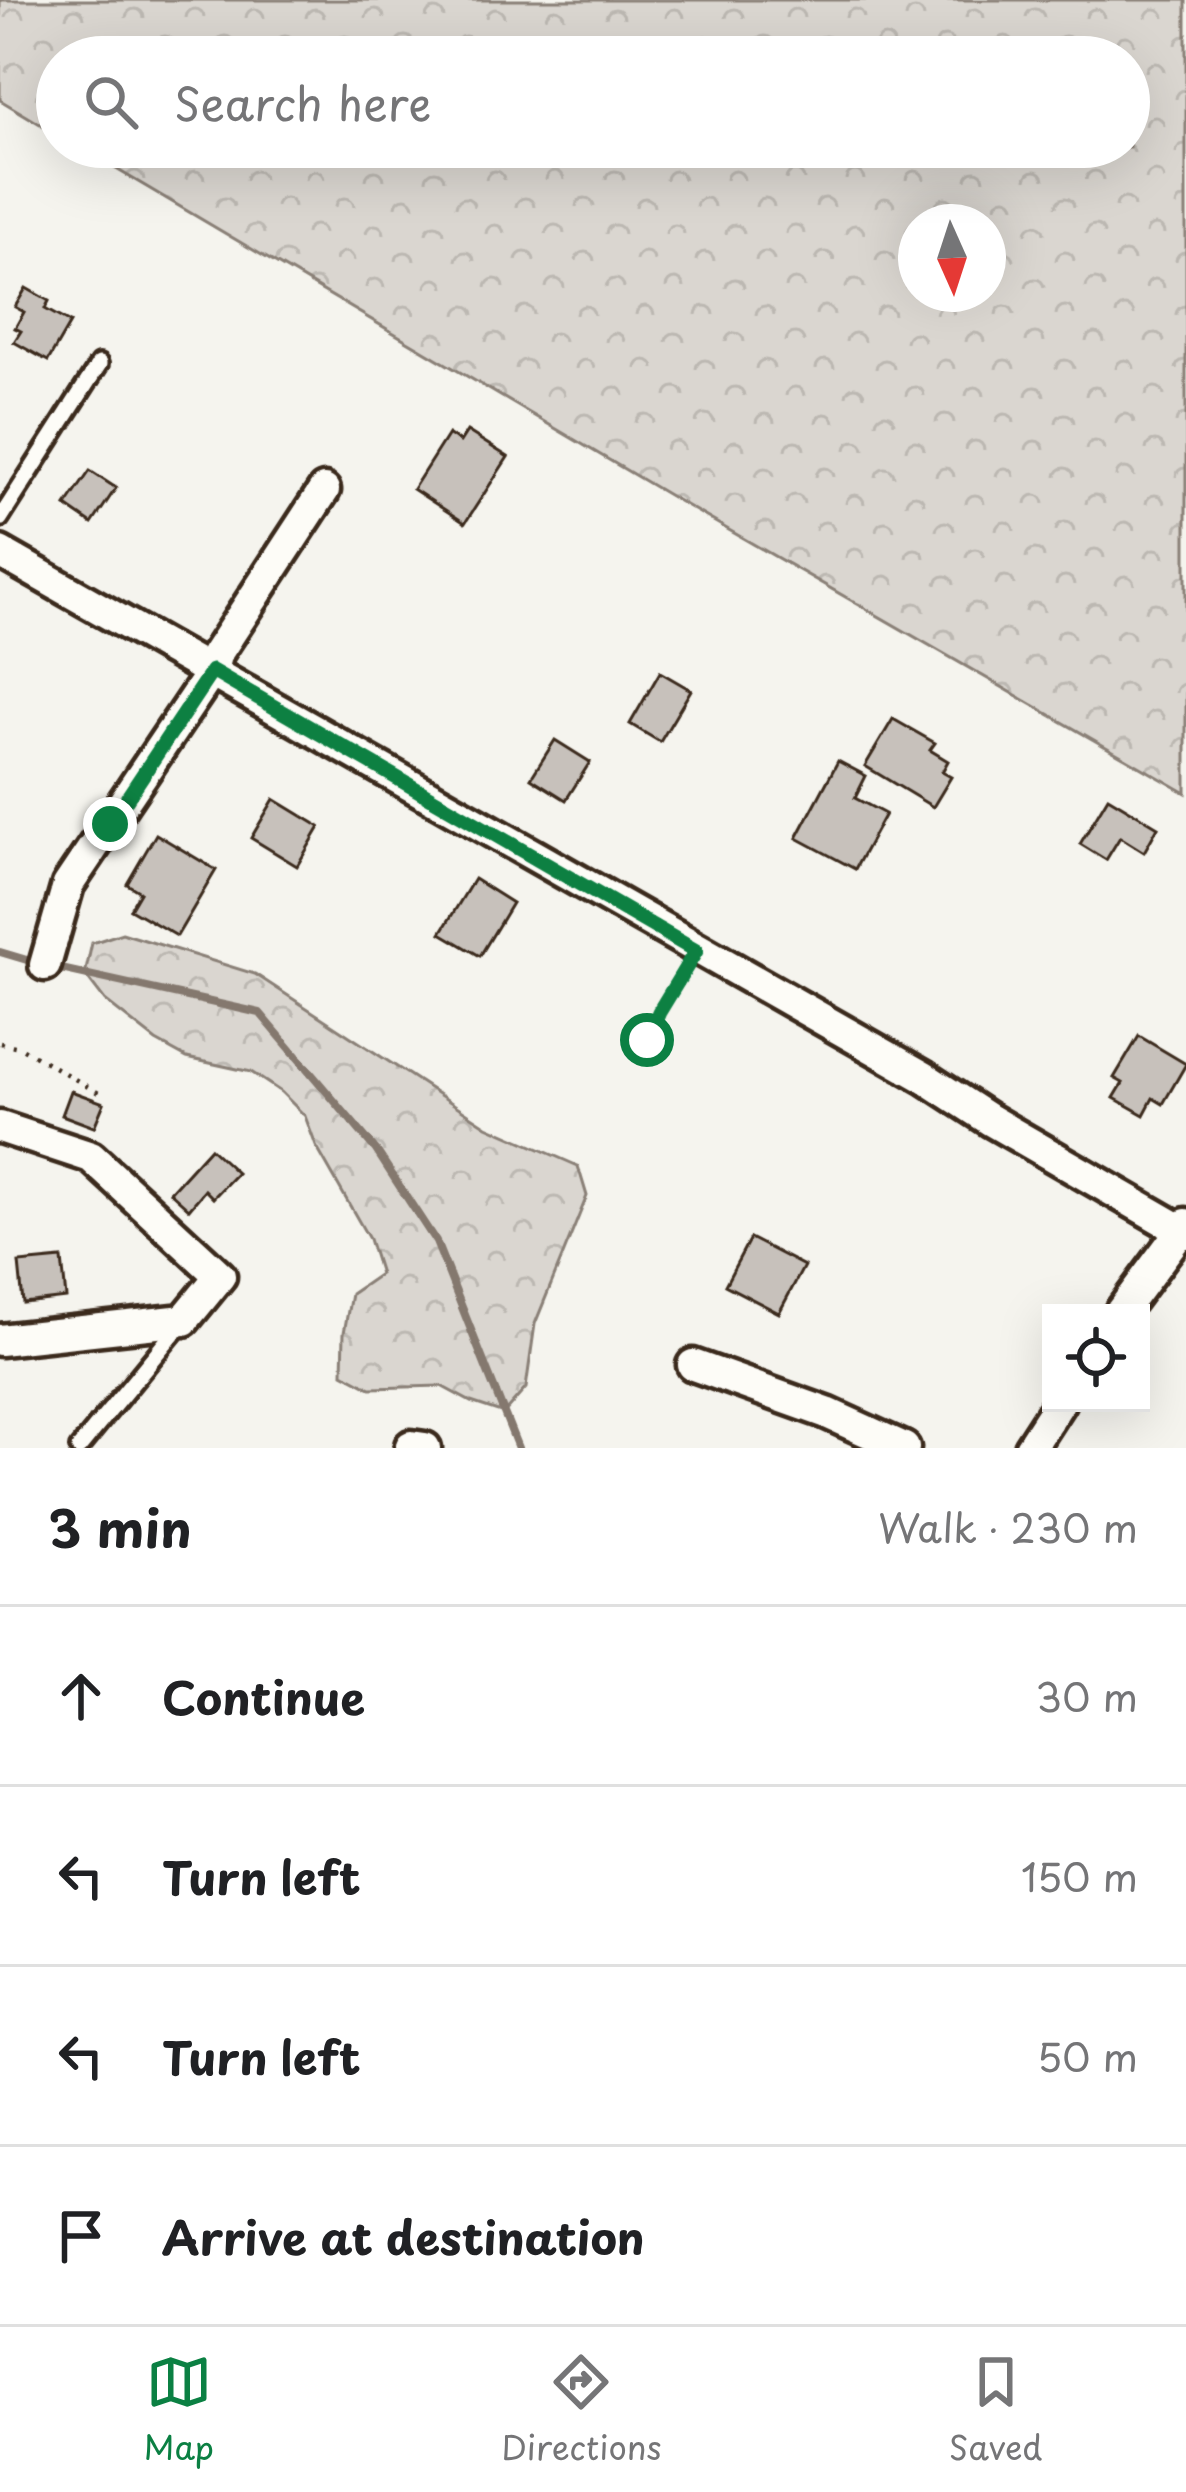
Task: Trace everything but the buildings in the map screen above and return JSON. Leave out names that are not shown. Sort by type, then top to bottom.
[{"type":"street","points":[[45,965],[68,885],[212,671],[216,656],[324,490]]},
{"type":"street","points":[[0,552],[1184,1229],[1127,1304]]},
{"type":"street","points":[[0,1127],[91,1157],[220,1276],[184,1320],[0,1340]]},
{"type":"street","points":[[693,1365],[826,1413],[904,1448]]},
{"type":"street","points":[[1030,1448],[1053,1412]]},
{"type":"lane","points":[[0,519],[99,364]]},
{"type":"lane","points":[[79,1448],[184,1320]]},
{"type":"path","points":[[647,1040],[696,951]]},
{"type":"path","points":[[0,1043],[20,1047],[102,1095]]},
{"type":"green space","points":[[0,0],[1186,0],[1186,793],[115,168],[1150,168],[1150,36],[36,36],[36,121],[0,100]]},
{"type":"green space","points":[[122,933],[255,974],[487,1126],[578,1166],[587,1196],[535,1324],[526,1388],[504,1413],[441,1386],[371,1388],[343,1373],[351,1294],[380,1274],[369,1239],[316,1146],[305,1116],[281,1092],[251,1072],[187,1058],[156,1041],[105,1001],[85,975],[92,943]]},
{"type":"waterway","points":[[0,952],[37,963]]},
{"type":"waterway","points":[[52,967],[260,1013],[376,1150],[436,1242],[518,1448]]},
{"type":"route","points":[[110,824],[212,671],[696,951],[647,1040]]}]
